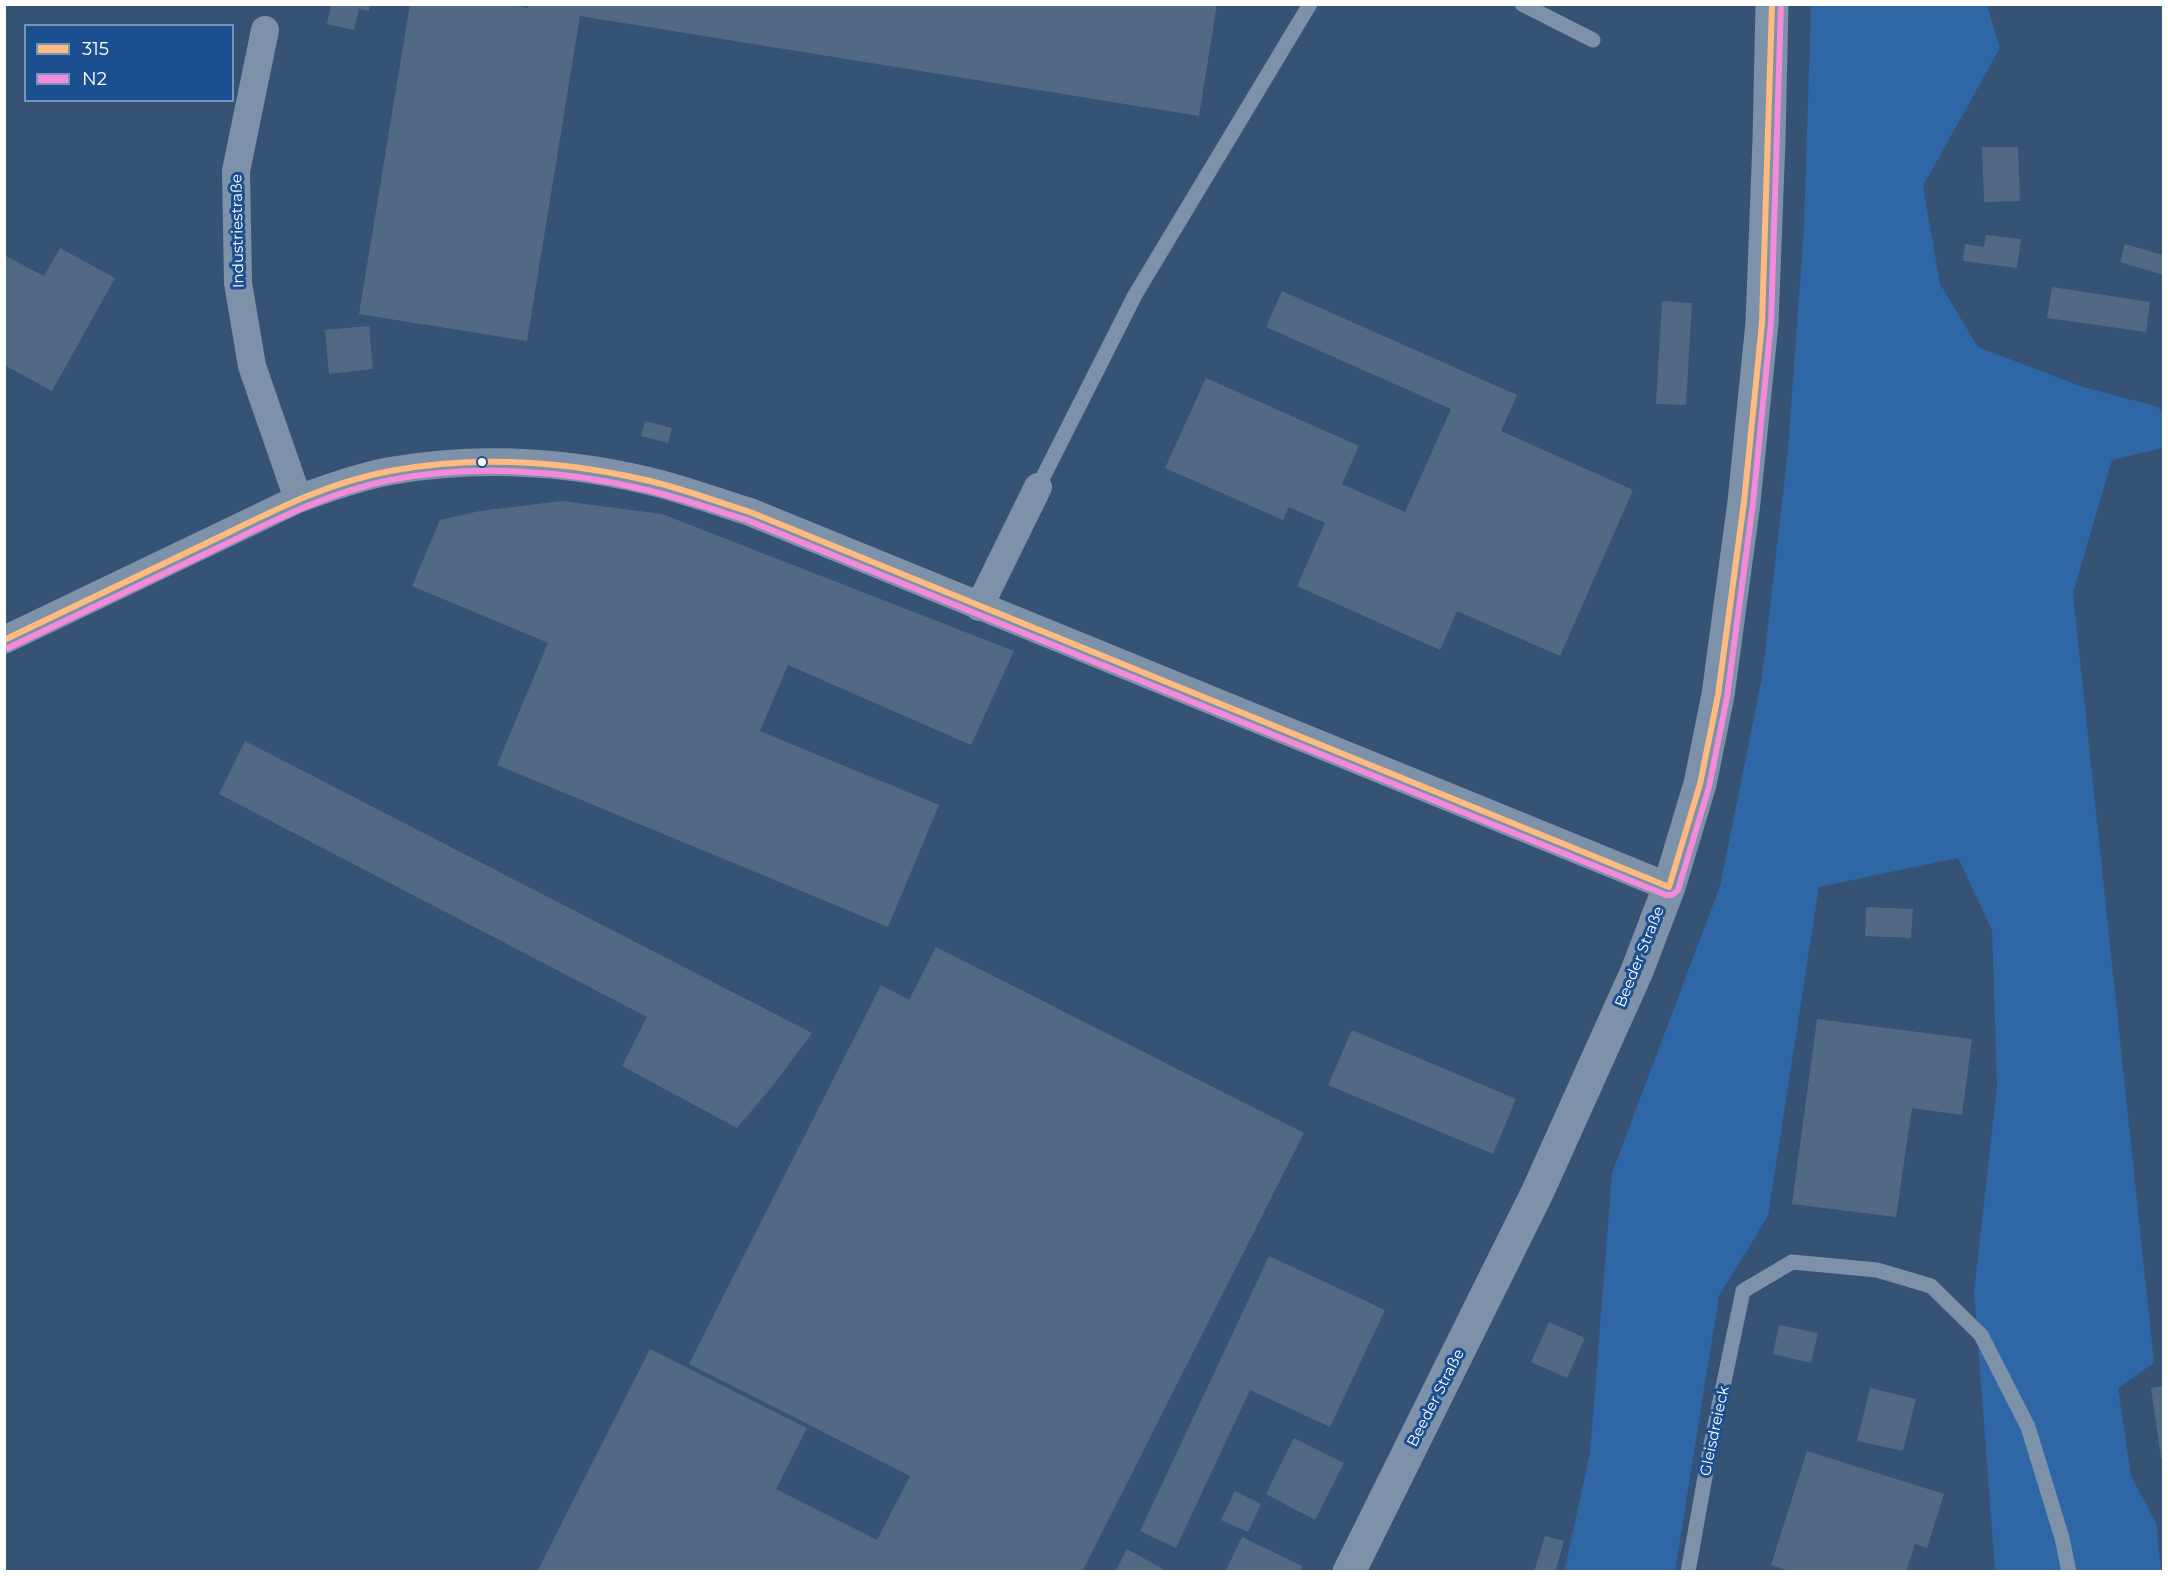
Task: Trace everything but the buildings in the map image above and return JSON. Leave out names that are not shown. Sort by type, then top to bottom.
[{"type":"street","name":"Beeder Straße","points":[[1349,1572],[1538,1191],[1637,971],[1669,887],[1700,784],[1718,695],[1744,502],[1762,323],[1772,4]]},
{"type":"street","name":"Industriestraße","points":[[265,30],[236,171],[238,283],[252,366],[298,499]]},
{"type":"street","points":[[4,640],[298,499],[348,482],[390,472],[461,462],[556,464],[650,481],[750,512],[1669,887]]},
{"type":"street","points":[[979,607],[1038,487]]},
{"type":"lane","points":[[1038,487],[1135,295],[1310,4]]},
{"type":"lane","points":[[1522,4],[1593,40]]},
{"type":"lane","name":"Gleisdreieck","points":[[1688,1572],[1710,1449],[1743,1291],[1792,1262],[1876,1270],[1931,1286],[1981,1335],[2028,1427],[2062,1538],[2069,1572]]},
{"type":"shaded area","points":[[1811,5],[1987,5],[2000,48],[1923,186],[1940,284],[1978,347],[2083,387],[2159,407],[2163,416],[2163,448],[2112,460],[2073,593],[2154,1363],[2118,1388],[2131,1476],[2156,1523],[2161,1571],[1995,1571],[1974,1291],[1997,1086],[1992,930],[1958,858],[1819,887],[1768,1216],[1719,1296],[1675,1571],[1564,1572],[1590,1453],[1612,1173],[1720,886],[1762,677],[1788,449],[1804,227]]},
{"type":"transit line","name":"315","points":[[1669,887],[1700,784],[1718,695],[1744,502],[1762,323],[1772,4]]},
{"type":"transit line","name":"N2","points":[[8,648],[275,520],[342,493],[390,480],[454,472],[519,472],[584,478],[660,493],[747,520],[1666,895],[1672,895],[1678,890],[1709,787],[1727,697],[1753,503],[1771,323],[1781,4]]},
{"type":"transit line","name":"315","points":[[4,640],[275,510],[342,483],[390,471],[455,463],[521,462],[586,469],[663,484],[750,512],[1669,887]]}]
